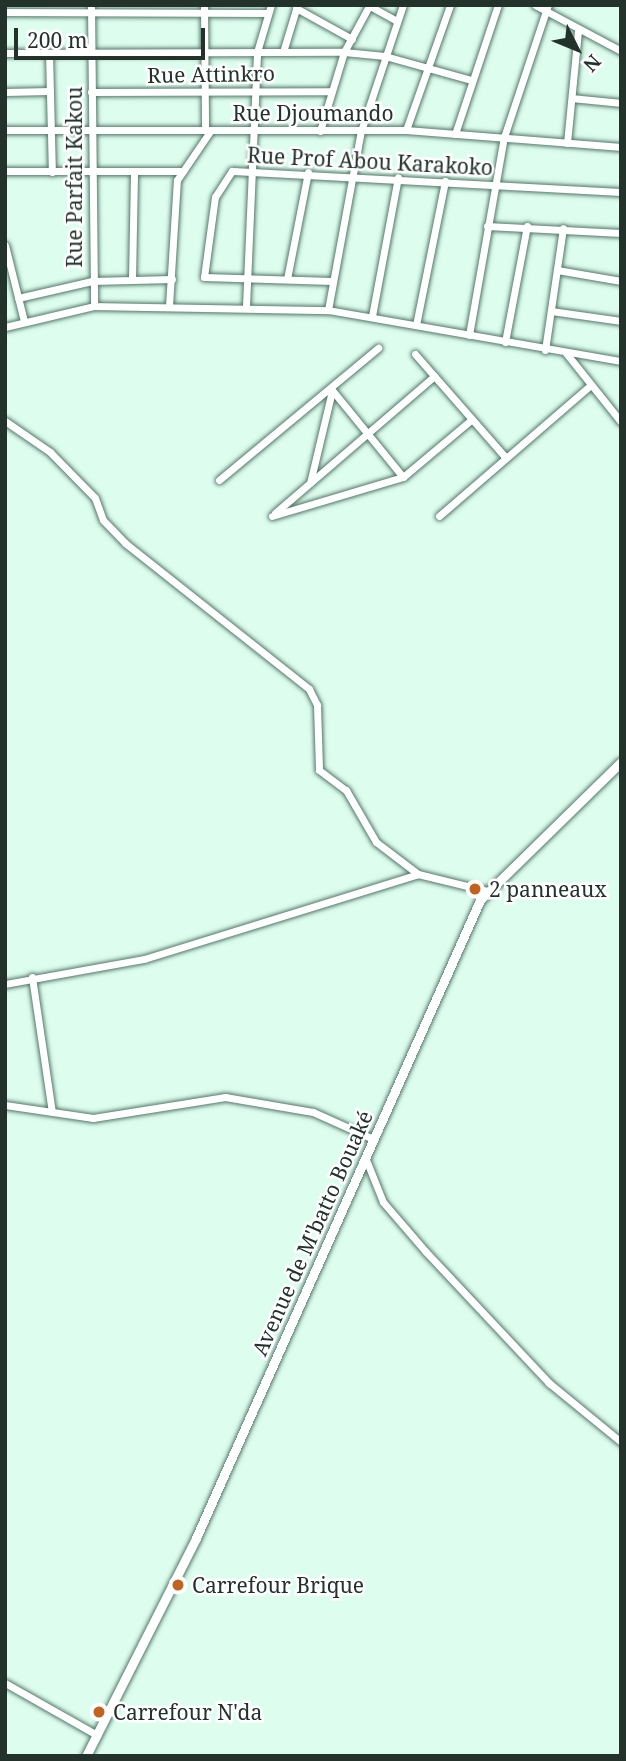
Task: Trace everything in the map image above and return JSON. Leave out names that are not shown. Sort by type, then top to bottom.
[{"type":"street","points":[[168,5],[168,14]]},
{"type":"street","points":[[328,310],[360,131],[402,5]]},
{"type":"street","points":[[407,131],[450,5]]},
{"type":"street","points":[[454,134],[498,5]]},
{"type":"street","points":[[535,5],[547,9],[578,30],[621,51]]},
{"type":"street","points":[[283,52],[297,6],[352,39]]},
{"type":"street","points":[[320,131],[344,52],[369,6],[397,21]]},
{"type":"street","points":[[5,12],[91,10],[168,14],[204,10],[269,9],[257,52],[257,130],[246,306]]},
{"type":"street","points":[[469,335],[504,137],[547,9]]},
{"type":"street","name":"Rue Parfait Kakou","points":[[91,10],[94,306]]},
{"type":"street","points":[[169,306],[177,180],[208,130],[204,10]]},
{"type":"street","points":[[567,143],[578,30]]},
{"type":"street","points":[[5,53],[344,52],[385,55],[471,80]]},
{"type":"street","points":[[49,53],[52,172]]},
{"type":"street","points":[[5,92],[50,91]]},
{"type":"street","name":"Rue Attinkro","points":[[91,92],[331,91]]},
{"type":"street","points":[[572,98],[621,103]]},
{"type":"street","name":"Rue Djoumando","points":[[5,130],[407,131],[621,147]]},
{"type":"street","points":[[5,171],[183,171]]},
{"type":"street","points":[[132,279],[134,171]]},
{"type":"street","name":"Rue Prof Abou Karakoko","points":[[332,282],[204,277],[215,197],[232,171],[352,173],[621,192]]},
{"type":"street","points":[[288,279],[309,172]]},
{"type":"street","points":[[372,316],[398,177]]},
{"type":"street","points":[[416,325],[444,181]]},
{"type":"street","points":[[487,226],[621,233]]},
{"type":"street","points":[[505,342],[527,226]]},
{"type":"street","points":[[545,350],[563,228]]},
{"type":"street","points":[[5,245],[24,321]]},
{"type":"street","points":[[557,270],[621,281]]},
{"type":"street","points":[[18,298],[92,281],[172,279]]},
{"type":"street","points":[[5,327],[94,306],[246,306],[328,310],[545,350],[621,361]]},
{"type":"street","points":[[551,310],[621,321]]},
{"type":"street","points":[[219,480],[332,390],[378,348]]},
{"type":"street","points":[[565,353],[621,422]]},
{"type":"street","points":[[415,354],[506,458]]},
{"type":"street","points":[[434,376],[272,516],[403,477],[472,419]]},
{"type":"street","points":[[439,516],[591,385]]},
{"type":"street","points":[[332,390],[366,435],[403,477]]},
{"type":"street","points":[[310,483],[332,390]]},
{"type":"street","points":[[5,421],[50,452],[95,498],[103,520],[125,543],[309,689],[317,705],[319,770],[346,790],[376,842],[418,874],[488,891]]},
{"type":"street","name":"Avenue de M'batto Bouaké","points":[[86,1756],[196,1538],[365,1156],[488,891],[621,761]]},
{"type":"street","points":[[5,984],[32,977],[144,960],[418,874]]},
{"type":"street","points":[[32,977],[52,1112]]},
{"type":"street","points":[[5,1104],[93,1118],[225,1097],[313,1112],[373,1139]]},
{"type":"street","points":[[365,1156],[383,1202],[426,1252],[549,1383],[621,1442]]},
{"type":"street","points":[[5,1683],[97,1735]]},
{"type":"place","name":"2 panneaux","points":[[475,889]]},
{"type":"place","name":"Carrefour Brique","points":[[178,1585]]},
{"type":"place","name":"Carrefour N'da","points":[[99,1712]]}]
